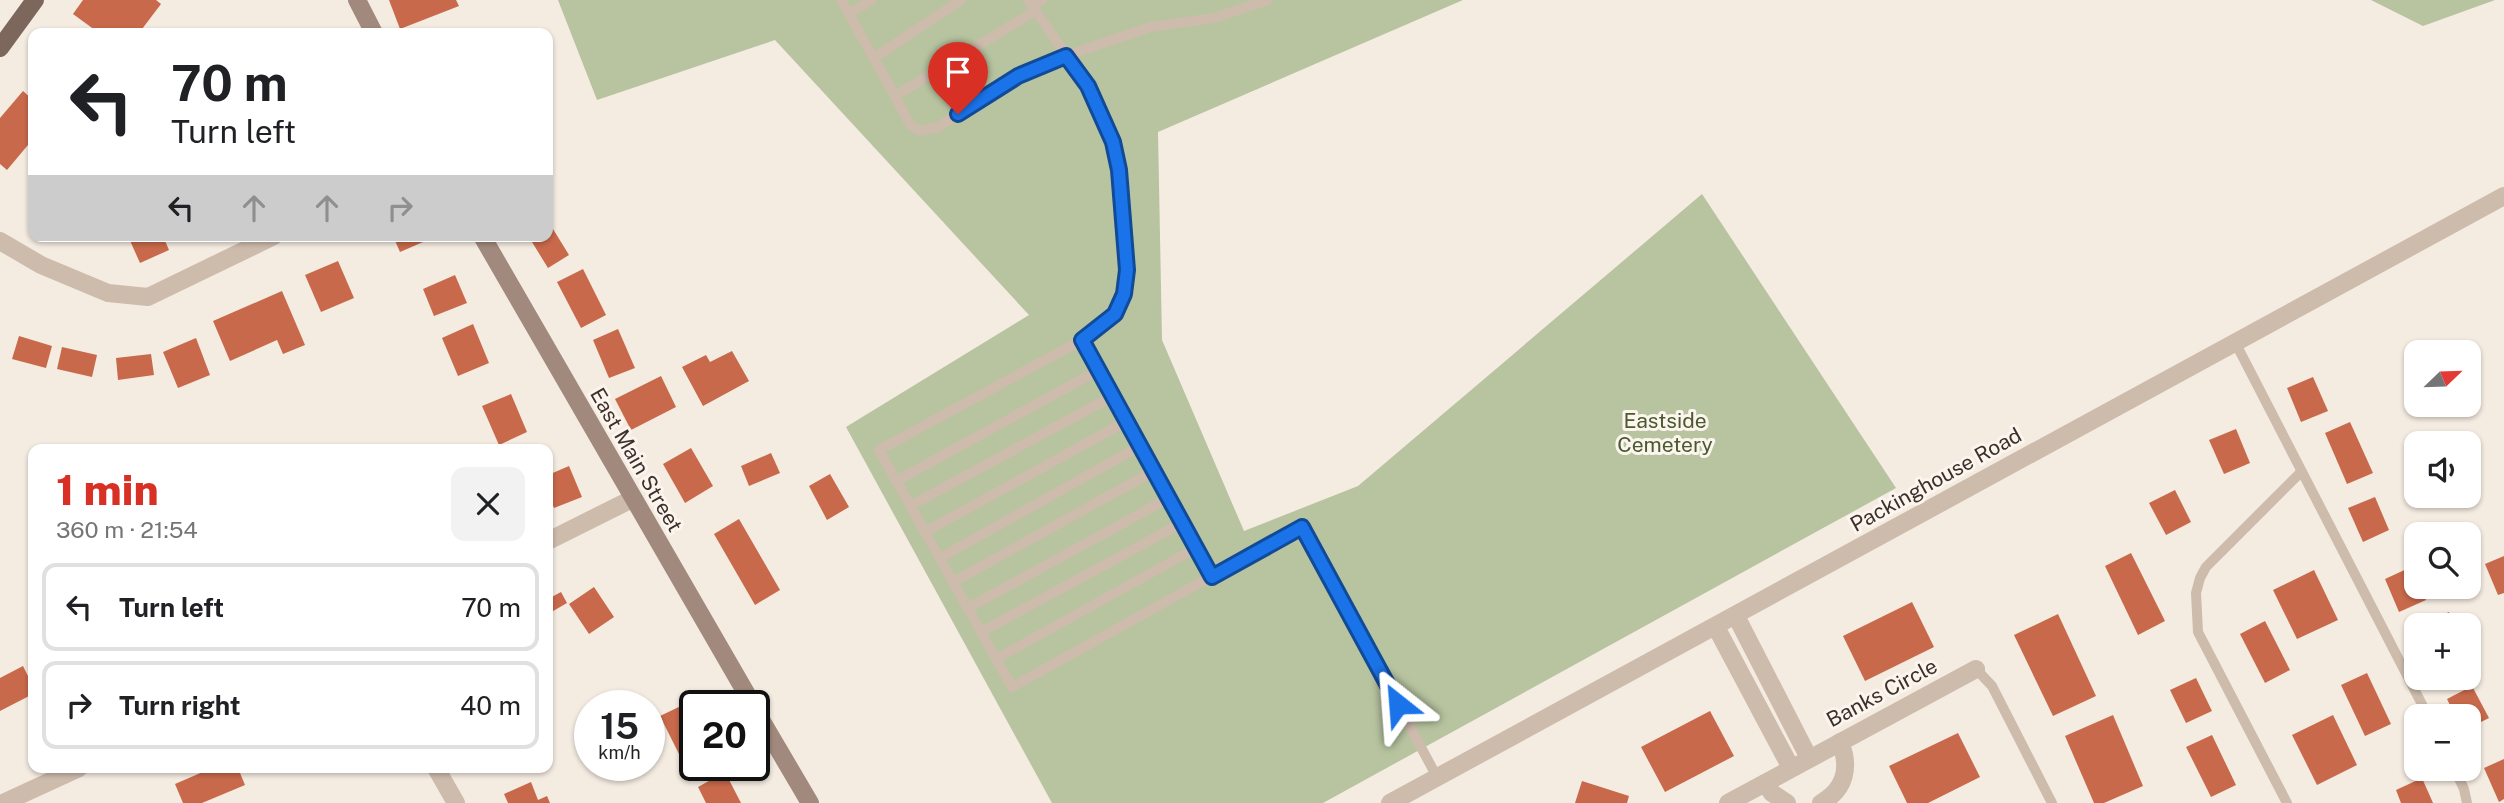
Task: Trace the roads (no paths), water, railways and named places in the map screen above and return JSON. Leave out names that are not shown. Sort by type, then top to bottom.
[{"type":"main road","points":[[0,48],[36,0]]},
{"type":"main road","points":[[357,0],[371,28]]},
{"type":"main road","name":"East Main Street","points":[[485,242],[745,690]]},
{"type":"main road","name":"East Main Street","points":[[770,734],[810,803]]},
{"type":"street","name":"Packinghouse Road","points":[[1390,803],[2504,196]]},
{"type":"street","points":[[0,241],[41,265],[108,293],[148,297],[262,242]]},
{"type":"street","points":[[553,538],[632,499]]},
{"type":"street","points":[[1736,616],[1810,758]]},
{"type":"street","points":[[1716,627],[1791,768]]},
{"type":"street","name":"Banks Circle","points":[[1728,803],[1976,669]]},
{"type":"street","points":[[1821,803],[1838,789],[1844,778],[1846,766],[1840,742]]},
{"type":"street","points":[[3,803],[68,773]]},
{"type":"street","points":[[439,773],[456,803]]},
{"type":"street","points":[[1765,783],[1772,793],[1787,803]]},
{"type":"lane","points":[[841,0],[875,57],[909,125],[920,131],[938,127],[1018,76],[1066,56],[1150,27],[1214,18],[1261,1]]},
{"type":"lane","points":[[850,13],[872,0]]},
{"type":"lane","points":[[875,57],[961,0]]},
{"type":"lane","points":[[895,96],[1042,0]]},
{"type":"lane","points":[[1032,6],[1088,86],[1113,142],[1119,170],[1127,270],[1124,294],[1115,314],[1082,340],[879,450],[1012,687],[1302,527],[1437,777]]},
{"type":"lane","points":[[1082,340],[1212,577]]},
{"type":"lane","points":[[2235,342],[2422,704]]},
{"type":"lane","points":[[896,481],[1099,370]]},
{"type":"lane","points":[[911,506],[1113,396]]},
{"type":"lane","points":[[925,532],[1127,421]]},
{"type":"lane","points":[[940,558],[1140,446]]},
{"type":"lane","points":[[953,582],[1154,471]]},
{"type":"lane","points":[[2287,803],[2198,632],[2196,593],[2206,567],[2301,472]]},
{"type":"lane","points":[[968,608],[1169,498]]},
{"type":"lane","points":[[981,632],[1182,523]]},
{"type":"lane","points":[[996,659],[1196,548]]},
{"type":"lane","points":[[1976,669],[1992,686],[2052,803]]},
{"type":"lane","points":[[2460,781],[2467,803]]},
{"type":"park label","name":"Eastside Cemetery","points":[[1665,433]]}]
